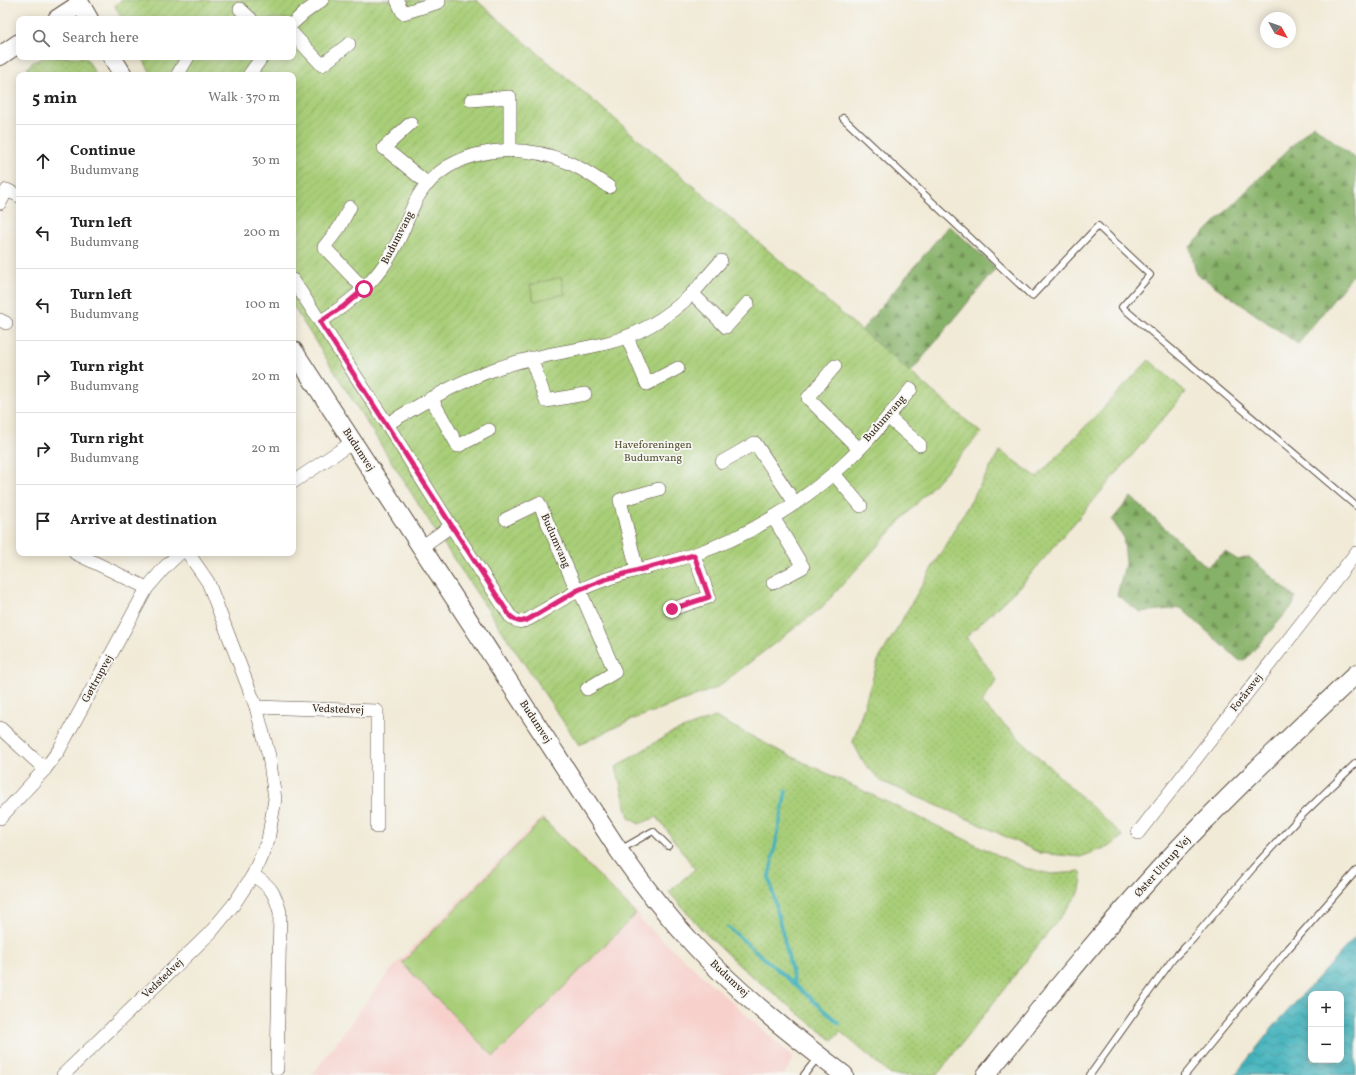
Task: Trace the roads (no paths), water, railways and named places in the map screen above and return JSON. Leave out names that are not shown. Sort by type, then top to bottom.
[{"type":"street","points":[[296,20],[322,0]]},
{"type":"street","points":[[397,0],[403,13],[439,2]]},
{"type":"street","points":[[64,16],[83,8]]},
{"type":"street","points":[[240,9],[248,16]]},
{"type":"street","points":[[296,37],[322,65],[349,44]]},
{"type":"street","points":[[0,56],[16,45]]},
{"type":"street","points":[[114,60],[121,72]]},
{"type":"street","points":[[179,72],[186,60]]},
{"type":"street","points":[[251,72],[260,60]]},
{"type":"street","points":[[470,100],[510,97],[510,151]]},
{"type":"street","points":[[411,123],[384,148],[428,184]]},
{"type":"street","name":"Budumvang","points":[[320,322],[344,306],[364,289],[383,268],[393,251],[417,200],[428,184],[441,171],[462,159],[484,153],[510,151],[540,153],[567,162],[592,175],[609,187]]},
{"type":"street","points":[[0,203],[7,190],[16,194]]},
{"type":"street","points":[[350,207],[339,228],[324,247],[364,289]]},
{"type":"street","points":[[387,424],[431,398],[484,373],[531,358],[589,348],[627,337],[655,323],[672,311],[692,293],[721,261]]},
{"type":"street","name":"Budumvang","points":[[296,285],[510,616],[516,621],[522,622],[529,619],[578,590],[606,579],[694,555],[734,538],[773,517],[834,474],[888,417],[911,389]]},
{"type":"street","points":[[692,293],[726,326],[748,303]]},
{"type":"street","points":[[627,337],[647,384],[678,368]]},
{"type":"street","name":"Budumvej","points":[[296,355],[420,548],[618,851],[645,888],[695,946],[736,986],[844,1075]]},
{"type":"street","points":[[531,358],[546,401],[585,394]]},
{"type":"street","name":"Budumvang","points":[[835,366],[808,398],[859,449]]},
{"type":"street","points":[[431,398],[458,446],[489,430]]},
{"type":"street","points":[[888,417],[920,445]]},
{"type":"street","points":[[296,480],[353,442]]},
{"type":"street","points":[[722,462],[755,443],[795,502]]},
{"type":"street","points":[[834,474],[861,506]]},
{"type":"street","points":[[637,570],[620,500],[659,489]]},
{"type":"street","name":"Budumvang","points":[[506,519],[539,503],[574,584],[584,598],[615,672],[587,689]]},
{"type":"street","points":[[773,517],[803,567],[773,583]]},
{"type":"street","points":[[420,548],[452,526]]},
{"type":"street","name":"Forårsvej","points":[[1138,833],[1356,553]]},
{"type":"street","points":[[672,609],[709,597],[694,555]]},
{"type":"street","points":[[81,556],[147,588]]},
{"type":"street","name":"Gøttrupvej","points":[[0,818],[45,769],[59,750],[147,588],[177,556]]},
{"type":"street","name":"Vedstedvej","points":[[63,1075],[211,932],[234,904],[253,875],[268,840],[275,799],[269,756],[256,707],[208,582],[190,556]]},
{"type":"street","name":"Øster Uttrup Vej","points":[[986,1075],[1057,988],[1161,867],[1244,780],[1356,674]]},
{"type":"street","name":"Vedstedvej","points":[[256,707],[377,711],[377,827]]},
{"type":"street","points":[[0,728],[45,769]]},
{"type":"street","points":[[253,875],[268,886],[276,897],[280,912],[277,1069]]},
{"type":"lane","points":[[843,118],[1032,296],[1098,226],[1150,275],[1122,307],[1356,506]]},
{"type":"lane","points":[[1090,1075],[1173,959],[1192,940],[1253,868],[1298,819],[1356,762]]},
{"type":"lane","points":[[618,851],[653,831],[668,846]]},
{"type":"lane","points":[[1185,1075],[1287,950],[1356,871]]},
{"type":"lane","points":[[804,1075],[820,1056]]},
{"type":"water","points":[[1356,936],[1356,1075],[1235,1075],[1274,1026]]},
{"type":"waterway","points":[[786,791],[769,877],[795,985]]},
{"type":"waterway","points":[[728,927],[839,1023]]},
{"type":"park label","name":"Haveforeningen Budumvang","points":[[653,451]]}]
